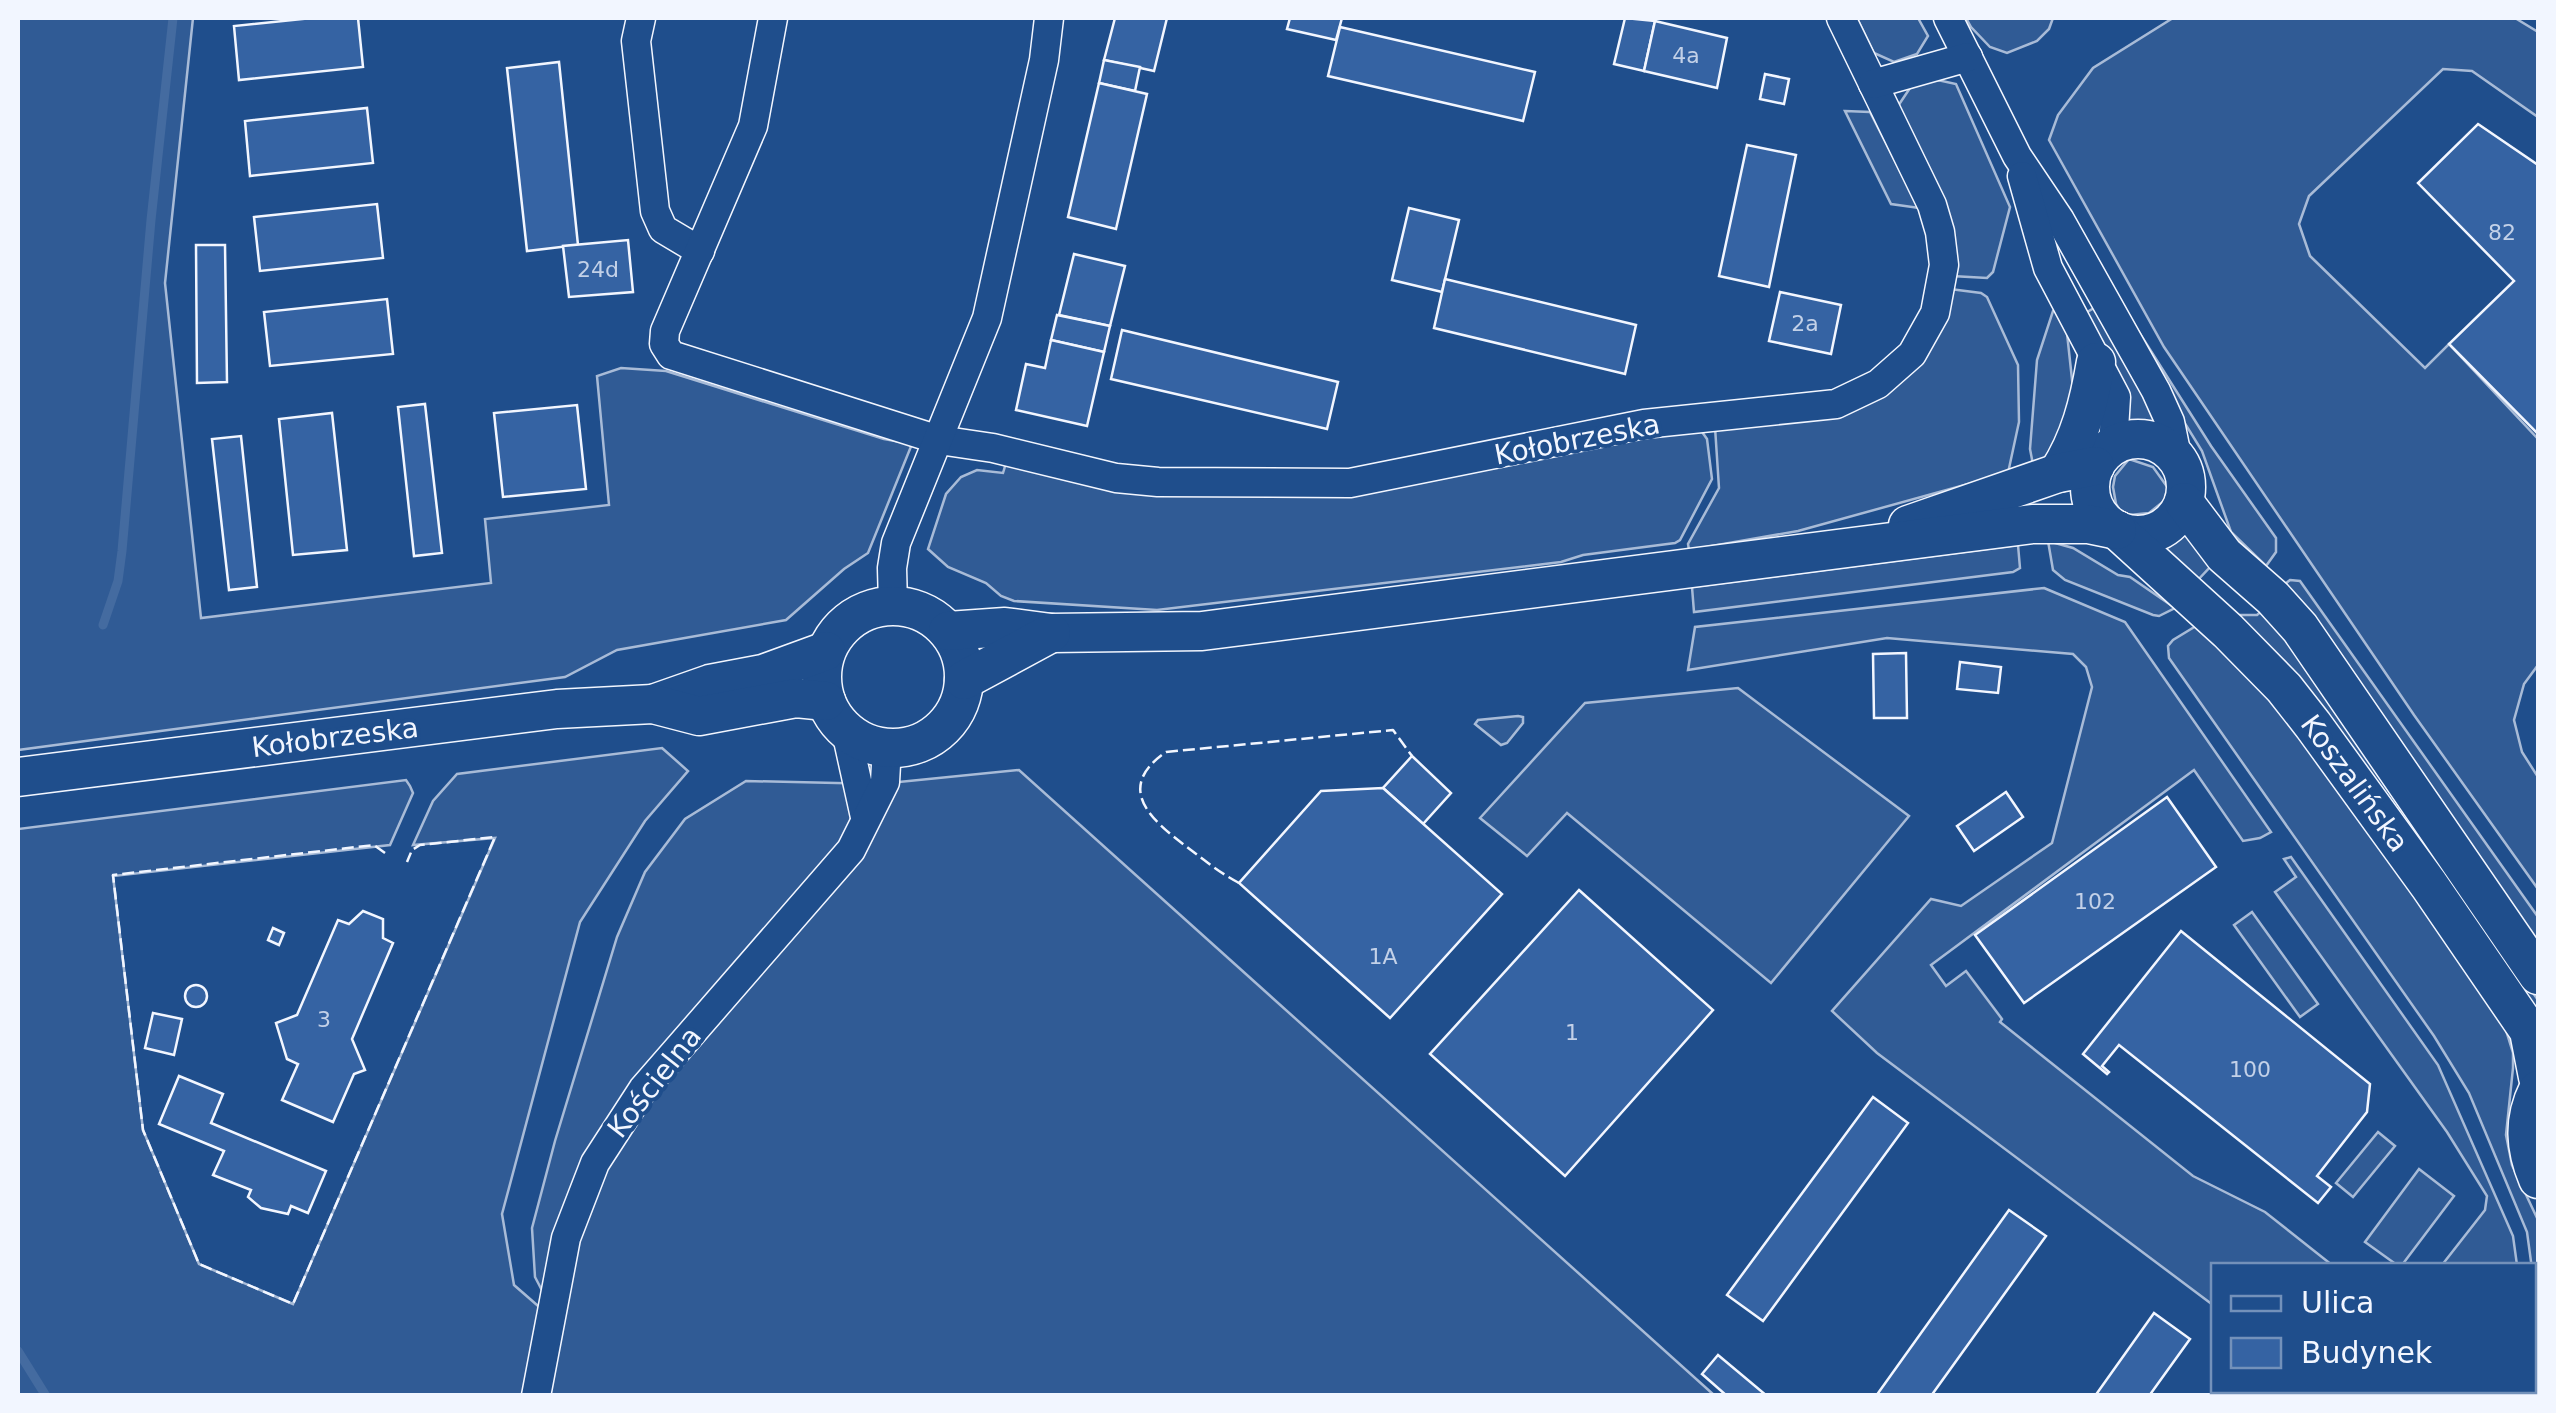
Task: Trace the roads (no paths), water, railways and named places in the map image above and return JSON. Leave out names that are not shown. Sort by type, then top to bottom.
[{"type":"main road","points":[[2058,473],[2076,446],[2096,362]]},
{"type":"main road","points":[[948,631],[1005,627],[1051,633],[1202,631],[1825,553],[2032,524],[2088,524],[2143,534],[2168,524],[2184,502],[2186,488],[2178,461],[2169,450],[2142,439],[2127,440],[2104,456],[1825,553]]},
{"type":"main road","points":[[2104,456],[2090,486],[2094,507],[2117,530]]},
{"type":"main road","name":"Koszalińska","points":[[2184,502],[2224,555],[2274,598],[2300,628],[2538,974]]},
{"type":"main road","name":"Koszalińska","points":[[2117,530],[2228,631],[2284,688],[2313,725],[2529,1030],[2538,1076]]},
{"type":"main road","points":[[893,605],[914,608],[933,617],[948,631],[960,654],[962,697],[944,726],[928,739],[908,746],[886,747],[865,742],[836,716],[822,676],[826,652],[852,618],[872,608],[893,605]]},
{"type":"main road","points":[[964,680],[1051,633]]},
{"type":"main road","name":"Kołobrzeska","points":[[18,777],[557,710],[653,704],[826,652]]},
{"type":"main road","name":"Kołobrzeska","points":[[653,704],[699,716],[796,698],[836,716]]},
{"type":"main road","points":[[2538,1090],[2526,1130],[2529,1157],[2538,1179]]},
{"type":"street","points":[[641,18],[636,41],[655,211],[664,229],[700,250]]},
{"type":"street","name":"Kołobrzeska","points":[[773,18],[753,126],[665,331],[664,344],[671,354],[704,368],[939,440],[993,448],[1116,478],[1243,485],[1336,484],[1644,424],[1818,407],[1853,398],[1891,375],[1921,342],[1940,298],[1944,265],[1940,232],[1932,205],[1841,18]]},
{"type":"street","points":[[893,605],[896,543],[987,318],[1044,60],[1049,18]]},
{"type":"street","points":[[1948,18],[2017,156],[2060,220],[2156,391],[2170,422],[2178,461]]},
{"type":"street","points":[[1873,84],[1968,57]]},
{"type":"street","points":[[2017,156],[2048,268],[2116,397],[2104,456]]},
{"type":"street","points":[[836,716],[865,816]]},
{"type":"street","name":"Kościelna","points":[[536,1396],[566,1238],[587,1180],[614,1130],[643,1089],[851,850],[885,782],[886,747]]},
{"type":"waterway","points":[[103,625],[118,581],[122,551],[173,18]]},
{"type":"waterway","points":[[18,1351],[46,1396]]}]
